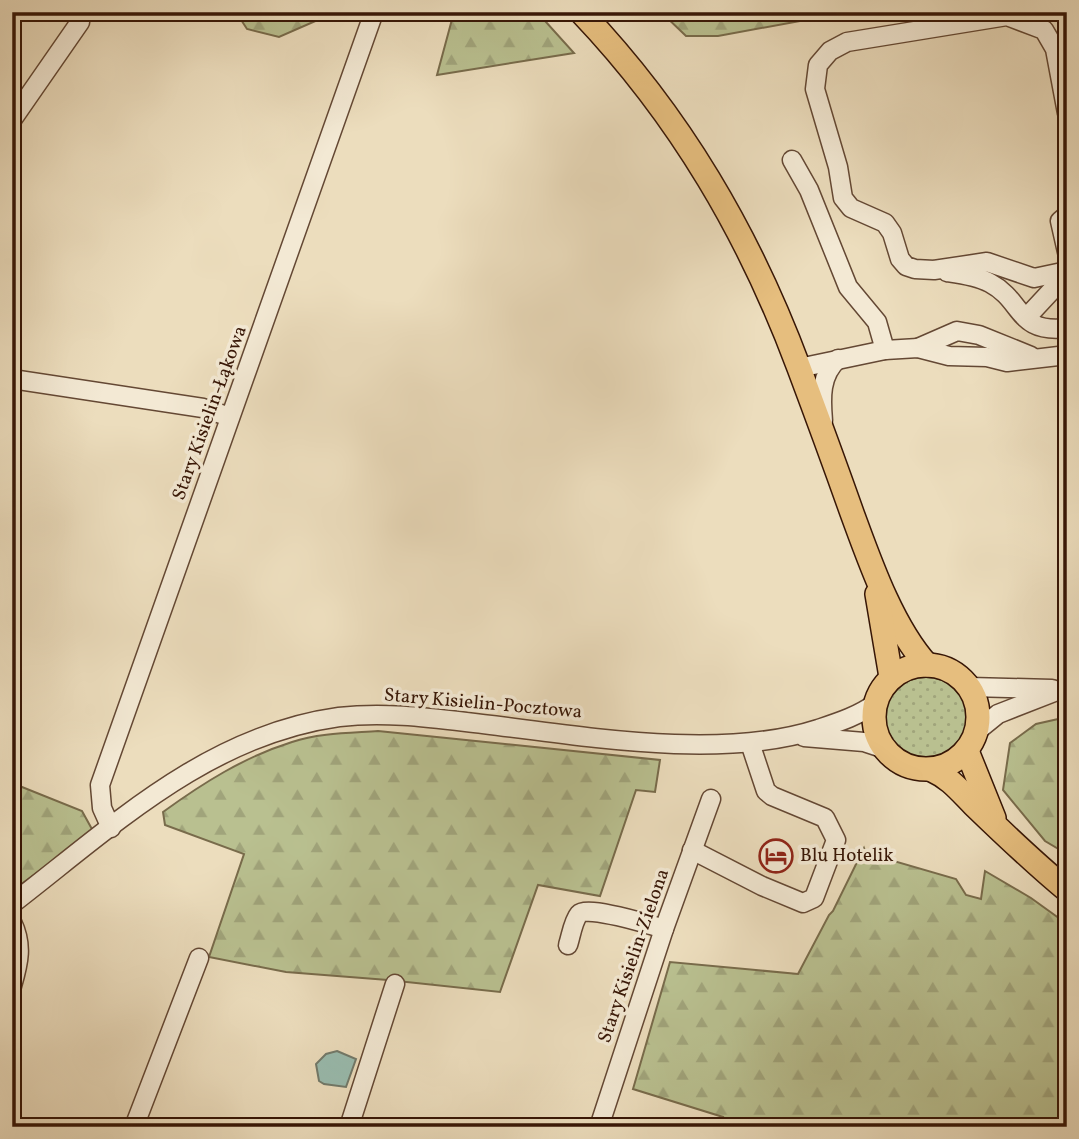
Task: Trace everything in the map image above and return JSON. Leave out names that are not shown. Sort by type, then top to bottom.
[{"type":"main road","points":[[581,12],[648,88],[722,198],[779,314],[873,570],[911,644],[927,665]]},
{"type":"main road","points":[[873,570],[891,677]]},
{"type":"main road","points":[[927,665],[954,673],[970,687],[978,706],[979,720],[972,741],[954,763],[932,770],[905,765],[885,749],[877,735],[874,718],[880,691],[891,677],[913,666],[927,665]]},
{"type":"main road","points":[[972,741],[996,824]]},
{"type":"main road","points":[[932,770],[956,784],[972,804],[1067,890]]},
{"type":"street","name":"Stary Kisielin-Łąkowa","points":[[111,828],[102,808],[100,785],[374,12]]},
{"type":"street","points":[[1067,113],[1055,49],[1044,30],[1007,16],[846,42],[830,51],[818,65],[814,89],[838,167],[844,198],[851,208],[886,223],[900,259],[906,266],[967,275],[991,283],[1009,298],[1031,324],[1048,331],[1067,328]]},
{"type":"street","points":[[12,120],[80,22]]},
{"type":"street","points":[[792,160],[809,190],[848,287],[877,322],[885,350]]},
{"type":"street","points":[[1067,215],[1060,221],[1067,252]]},
{"type":"street","points":[[934,270],[987,261],[1034,278],[1067,272]]},
{"type":"street","points":[[1026,318],[1067,272]]},
{"type":"street","points":[[918,348],[957,331],[979,335],[1015,352],[1038,359]]},
{"type":"street","points":[[799,368],[885,350],[918,348],[949,356],[987,357],[1007,362],[1067,355]]},
{"type":"street","points":[[824,435],[823,382],[838,359]]},
{"type":"street","points":[[12,379],[203,408],[230,417]]},
{"type":"street","points":[[970,687],[1008,690],[1064,688]]},
{"type":"street","points":[[972,741],[998,714],[1064,688]]},
{"type":"street","name":"Stary Kisielin-Pocztowa","points":[[12,904],[160,790],[236,746],[277,731],[339,717],[404,715],[631,740],[750,743],[793,737],[851,718],[876,703]]},
{"type":"street","name":"Stary Kisielin-Pocztowa","points":[[793,737],[864,742],[885,749]]},
{"type":"street","points":[[692,850],[762,887],[803,903],[814,898],[836,841],[825,818],[765,791],[750,743]]},
{"type":"street","name":"Stary Kisielin-Zielona","points":[[598,1127],[711,799]]},
{"type":"street","points":[[568,945],[578,915],[584,911],[600,912],[664,929]]},
{"type":"street","points":[[12,922],[21,950],[12,986]]},
{"type":"street","points":[[134,1127],[199,958]]},
{"type":"street","points":[[349,1127],[395,984]]},
{"type":"green space","points":[[236,12],[336,12],[279,37],[247,29]]},
{"type":"green space","points":[[454,12],[537,12],[574,53],[437,75]]},
{"type":"green space","points":[[661,12],[849,12],[718,36],[686,36]]},
{"type":"green space","points":[[926,677],[942,680],[956,689],[965,703],[968,719],[965,735],[956,749],[942,758],[926,761],[910,758],[896,749],[887,735],[884,719],[887,703],[896,689],[910,680]]},
{"type":"green space","points":[[1067,717],[1067,854],[1045,841],[1003,790],[1010,743],[1036,724]]},
{"type":"green space","points":[[378,731],[660,760],[655,792],[636,790],[600,896],[538,885],[500,992],[286,972],[209,957],[244,854],[165,825],[163,812],[224,772],[274,748],[313,737]]},
{"type":"green space","points":[[12,783],[82,811],[93,831],[12,891]]},
{"type":"green space","points":[[864,848],[866,853],[956,879],[966,895],[981,899],[985,871],[1031,898],[1067,924],[1067,1127],[720,1127],[723,1117],[633,1089],[670,962],[798,974]]},
{"type":"shaded area","points":[[337,1051],[356,1059],[346,1087],[319,1081],[316,1064],[326,1054]]},
{"type":"place","name":"Blu Hotelik","points":[[776,856]]}]
